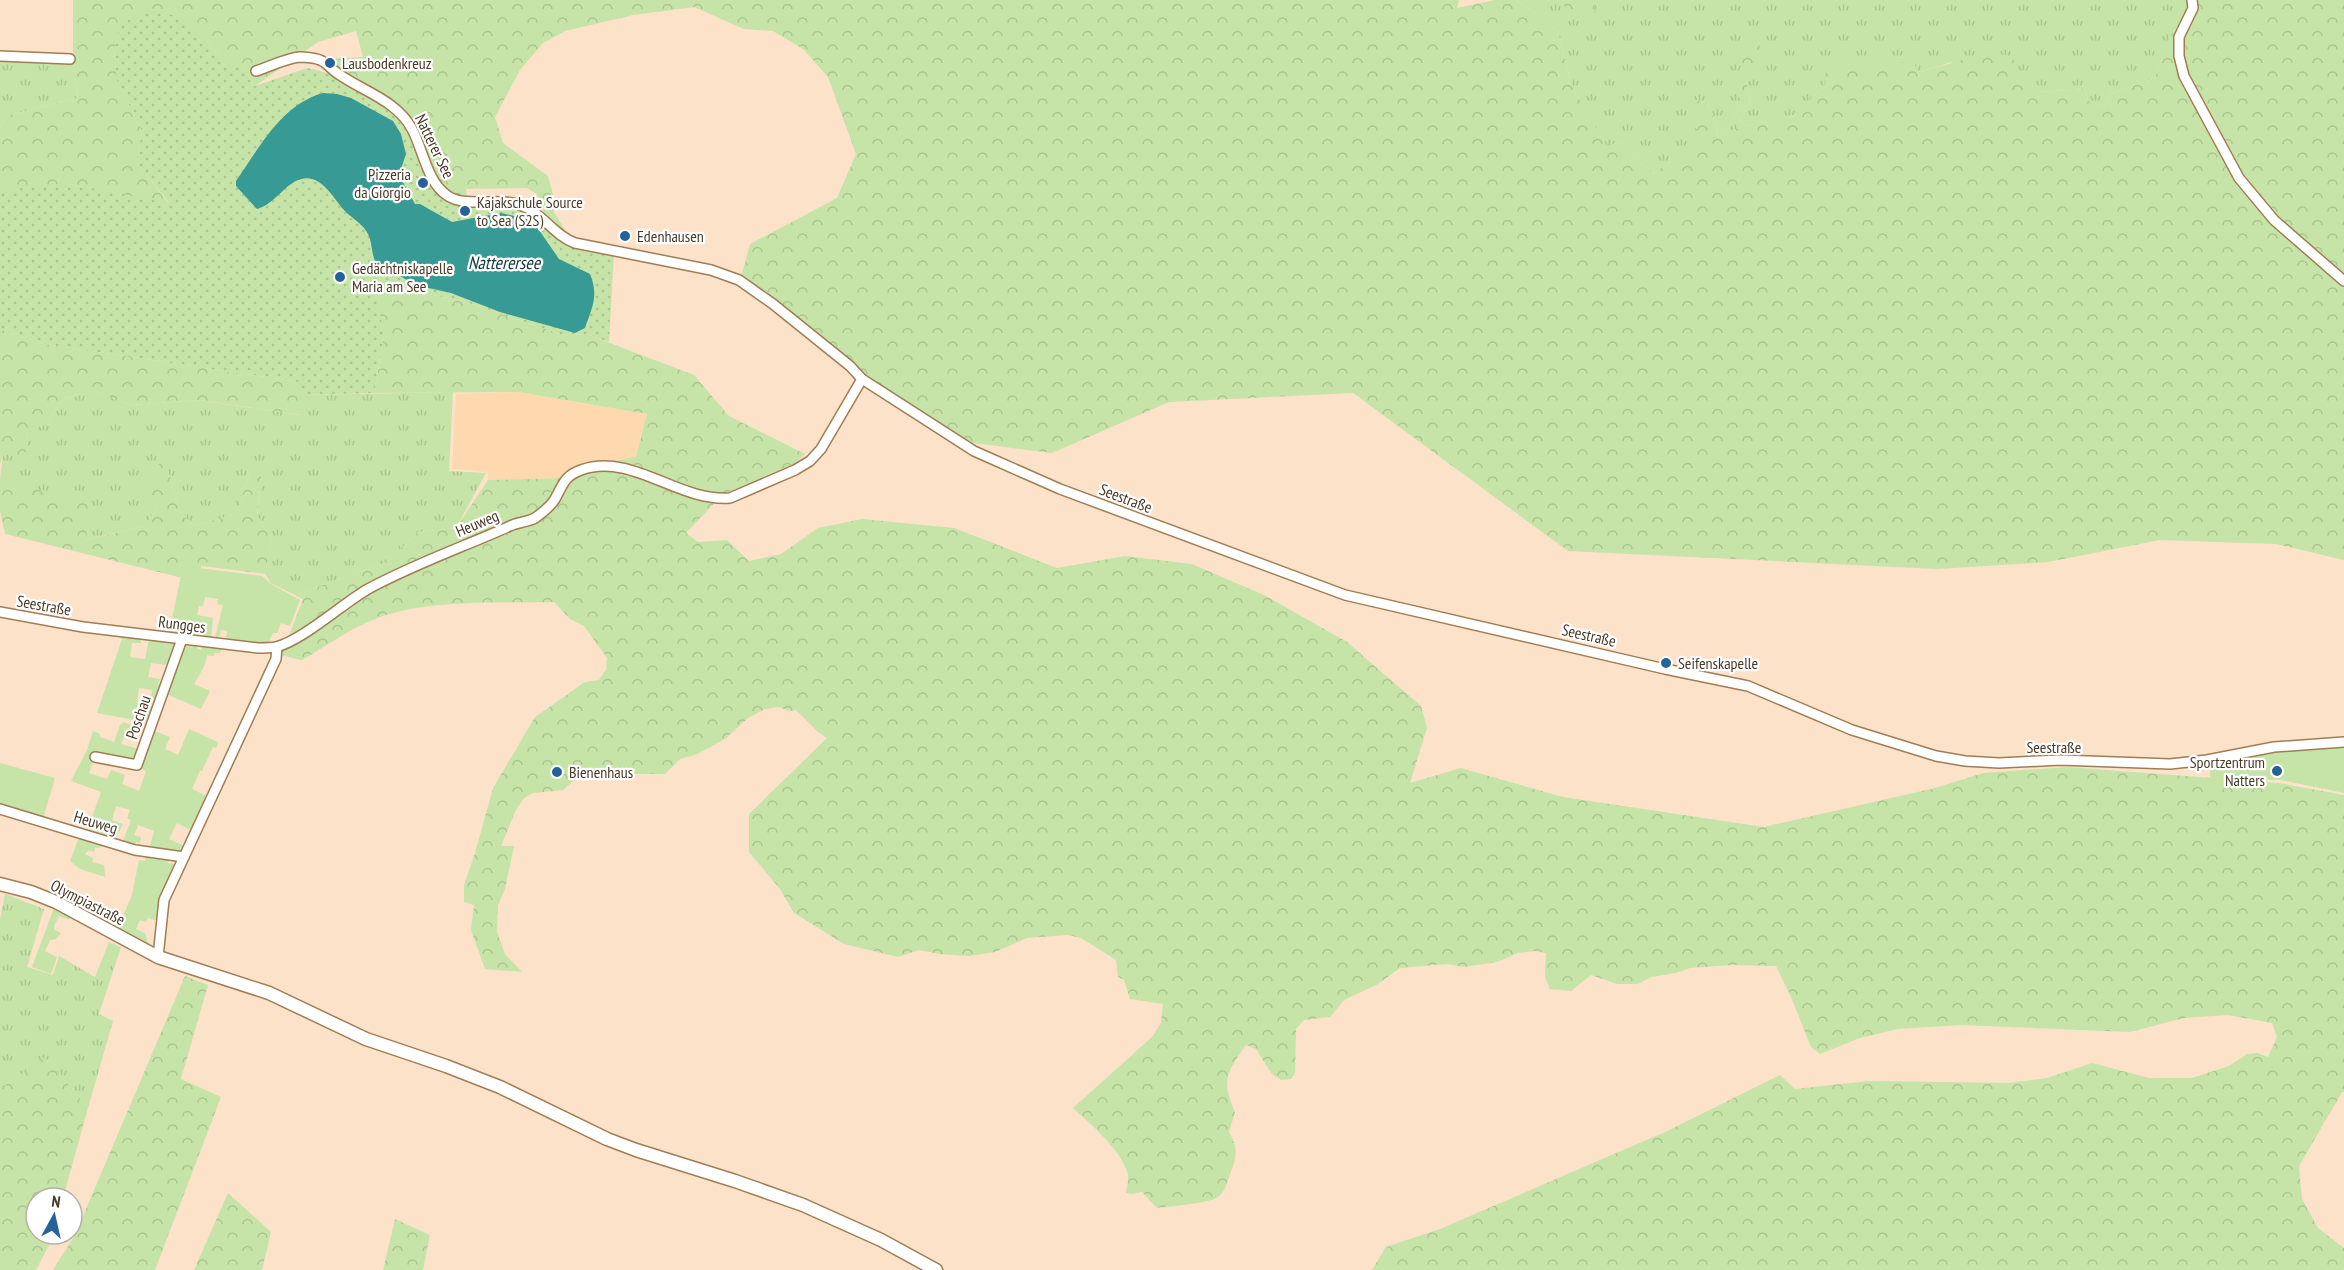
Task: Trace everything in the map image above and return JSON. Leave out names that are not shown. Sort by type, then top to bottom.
[{"type":"main road","name":"Olympiastraße","points":[[0,884],[31,892],[56,902],[158,957],[285,999],[366,1039],[483,1080],[598,1135],[636,1150],[735,1180],[803,1205],[881,1240],[936,1270]]},
{"type":"street","points":[[2192,0],[2193,8],[2180,37],[2179,56],[2184,76],[2239,178],[2274,220],[2344,281]]},
{"type":"street","points":[[0,56],[70,59]]},
{"type":"street","name":"Natterer See","points":[[256,71],[298,57],[321,60],[338,74],[389,103],[404,116],[419,142],[437,186],[448,197],[465,202],[499,200],[518,204],[537,214],[565,239],[575,243],[711,270],[739,280],[773,303],[850,366],[862,379]]},
{"type":"street","name":"Heuweg","points":[[277,647],[295,638],[367,590],[423,561],[488,537],[512,525],[534,519],[555,500],[564,480],[583,469],[608,466],[626,468],[683,490],[719,499],[730,498],[795,470],[810,461],[820,449],[862,379]]},
{"type":"street","name":"Seestraße","points":[[862,379],[974,451],[1060,489],[1344,595],[1665,669],[1732,682],[1770,694],[1852,730],[1936,756],[1999,763],[2060,760],[2170,764],[2207,760],[2266,748],[2344,742]]},
{"type":"street","name":"Seestraße","points":[[0,612],[83,627]]},
{"type":"street","name":"Rungges","points":[[83,627],[258,648],[277,647]]},
{"type":"street","name":"Poschau","points":[[95,757],[137,765],[182,639]]},
{"type":"street","points":[[158,957],[164,900],[276,658],[277,647]]},
{"type":"street","name":"Heuweg","points":[[0,809],[135,850],[184,857]]},
{"type":"shaded area","points":[[519,392],[647,414],[636,458],[590,465],[571,471],[560,478],[488,480],[488,472],[452,469],[456,394]]},
{"type":"green space","points":[[73,0],[1459,0],[1457,8],[1495,0],[1516,0],[1540,16],[1558,32],[1572,87],[1607,146],[1618,142],[1652,174],[1703,143],[1702,133],[1692,126],[1694,100],[1706,102],[1717,124],[1716,136],[1738,128],[1733,119],[1741,104],[1738,94],[1743,52],[1749,48],[1754,33],[1760,39],[1759,67],[1746,81],[1750,102],[1739,121],[1746,126],[1806,112],[1812,96],[1825,87],[1826,65],[1913,62],[1919,72],[1991,52],[2014,57],[2012,83],[2022,69],[2039,92],[2085,89],[2088,101],[2104,106],[2110,94],[2155,78],[2173,29],[2196,0],[2344,0],[2344,560],[2276,544],[2160,540],[2048,562],[1937,569],[1568,551],[1353,393],[1169,402],[1052,453],[966,442],[865,375],[742,274],[750,244],[837,198],[856,154],[828,77],[803,49],[773,31],[744,29],[694,7],[633,15],[565,31],[543,43],[520,70],[495,117],[503,143],[548,176],[553,194],[554,212],[567,233],[551,222],[541,207],[537,194],[527,188],[466,189],[467,198],[452,202],[332,74],[332,59],[363,57],[356,31],[318,42],[255,86],[241,65],[225,65],[206,39],[114,50],[117,79],[142,131],[137,163],[169,204],[69,184],[0,193],[0,126],[9,115],[78,98],[73,62]]},
{"type":"green space","points":[[1516,0],[2196,0],[2173,30],[2155,78],[2110,94],[2104,106],[2088,101],[2085,89],[2039,92],[2012,85],[1952,62],[1919,72],[1825,87],[1812,96],[1807,112],[1746,126],[1739,121],[1750,102],[1746,81],[1754,33],[1741,104],[1733,119],[1738,128],[1716,136],[1717,124],[1706,102],[1694,100],[1704,143],[1652,174],[1618,142],[1607,147],[1572,87],[1558,32],[1540,16]]},
{"type":"green space","points":[[1565,0],[1596,0],[1594,12],[1569,19],[1564,5]]},
{"type":"green space","points":[[147,10],[176,16],[206,39],[225,65],[241,65],[255,86],[307,68],[332,74],[398,114],[410,133],[437,192],[531,212],[560,242],[614,254],[609,342],[589,335],[560,334],[463,301],[374,283],[384,336],[374,393],[303,395],[299,382],[44,344],[0,329],[0,193],[37,185],[69,184],[169,203],[137,163],[142,131],[117,80],[114,50],[120,24]]},
{"type":"green space","points":[[0,58],[73,62],[78,98],[9,115],[0,126]]},
{"type":"green space","points":[[373,283],[463,301],[560,334],[589,335],[694,375],[729,416],[805,454],[794,464],[723,494],[686,533],[698,542],[727,540],[749,561],[781,554],[818,528],[862,519],[954,528],[1057,568],[1125,556],[1192,564],[1266,596],[1347,642],[1421,706],[1427,728],[1410,783],[1461,768],[1563,797],[1764,827],[1935,788],[1983,773],[2067,767],[2278,783],[2344,795],[2344,1092],[2299,1166],[2302,1199],[2318,1228],[2344,1248],[2344,1270],[1372,1270],[1386,1247],[1440,1229],[1665,1132],[1780,1075],[1795,1089],[1868,1081],[2009,1083],[2047,1078],[2092,1063],[2149,1078],[2192,1078],[2229,1066],[2247,1054],[2257,1053],[2268,1057],[2277,1037],[2272,1023],[2228,1015],[2184,1018],[2130,1032],[1960,1025],[1898,1029],[1860,1038],[1820,1054],[1811,1047],[1776,966],[1732,965],[1690,968],[1651,977],[1638,984],[1617,984],[1591,975],[1571,991],[1550,989],[1545,977],[1546,953],[1535,951],[1518,953],[1497,962],[1464,967],[1446,964],[1400,968],[1378,984],[1344,1000],[1330,1017],[1304,1020],[1296,1029],[1295,1073],[1291,1079],[1281,1080],[1272,1074],[1256,1049],[1246,1045],[1228,1077],[1228,1092],[1235,1112],[1229,1132],[1236,1152],[1225,1189],[1221,1195],[1213,1199],[1157,1208],[1142,1192],[1126,1193],[1128,1174],[1119,1156],[1105,1138],[1073,1108],[1152,1037],[1161,1023],[1163,1004],[1130,999],[1124,980],[1118,977],[1116,960],[1081,938],[1068,935],[1027,938],[995,952],[969,956],[919,950],[898,957],[844,944],[794,913],[780,889],[749,852],[749,814],[827,738],[796,710],[790,711],[778,707],[765,709],[748,718],[725,739],[695,755],[680,759],[665,774],[626,774],[592,770],[579,776],[563,790],[533,793],[524,798],[515,812],[501,846],[514,846],[505,889],[498,905],[497,932],[505,954],[522,972],[485,969],[471,930],[474,905],[464,902],[464,885],[493,788],[535,717],[585,682],[599,680],[606,670],[607,658],[584,626],[570,619],[554,602],[463,603],[416,608],[365,623],[302,660],[279,655],[289,636],[306,591],[387,562],[418,532],[456,528],[488,480],[560,478],[571,471],[590,465],[636,457],[647,414],[519,392],[374,393],[384,336]]},
{"type":"green space","points":[[0,329],[44,344],[300,382],[303,395],[302,415],[199,400],[130,405],[96,391],[64,399],[44,425],[28,430],[26,455],[3,455],[0,465]]},
{"type":"green space","points":[[96,391],[130,405],[199,400],[301,415],[303,395],[453,392],[449,471],[486,473],[456,528],[418,532],[387,562],[306,591],[303,599],[271,583],[265,574],[272,541],[257,515],[262,473],[250,472],[236,514],[194,526],[179,511],[168,470],[157,507],[145,526],[85,540],[0,479],[3,455],[26,455],[28,430],[44,425],[64,399]]},
{"type":"green space","points":[[161,461],[168,470],[179,511],[194,526],[236,514],[250,472],[262,472],[257,515],[272,541],[265,574],[202,566],[191,580],[5,534],[0,511],[0,479],[90,505],[86,540],[145,526],[157,507],[141,494]]},
{"type":"green space","points":[[183,566],[262,576],[271,584],[300,600],[290,626],[281,623],[277,633],[273,633],[268,643],[229,642],[226,639],[227,631],[221,630],[219,638],[215,638],[223,605],[217,604],[218,599],[205,597],[203,606],[199,606],[197,615],[213,618],[211,638],[169,633]]},
{"type":"green space","points":[[123,636],[141,639],[141,643],[132,643],[130,657],[145,659],[149,639],[177,642],[170,661],[165,665],[151,663],[148,677],[160,679],[158,684],[162,684],[157,699],[151,698],[152,690],[139,688],[137,703],[153,707],[149,720],[146,722],[97,713]]},
{"type":"green space","points":[[183,642],[197,644],[197,648],[201,650],[202,644],[222,648],[220,653],[214,653],[214,656],[207,655],[205,665],[194,684],[210,691],[201,709],[164,693]]},
{"type":"green space","points":[[124,722],[133,726],[131,731],[134,732],[132,738],[125,735],[121,744],[138,749],[132,762],[96,753],[89,773],[107,779],[111,770],[125,775],[122,784],[139,791],[146,771],[138,767],[152,730],[170,737],[165,749],[178,755],[189,729],[218,742],[216,748],[213,747],[192,789],[209,797],[191,830],[177,823],[169,839],[184,846],[181,854],[152,849],[150,846],[154,831],[138,825],[134,835],[141,837],[140,843],[136,842],[134,847],[122,843],[131,820],[127,818],[130,810],[116,806],[112,820],[123,824],[115,840],[87,831],[101,792],[71,781],[87,750],[93,731],[100,734],[100,737],[114,742],[120,725]]},
{"type":"green space","name":"Sportzentrum Natters","points":[[2316,747],[2344,747],[2344,793],[2281,780],[2210,779],[2210,763]]},
{"type":"green space","points":[[0,763],[55,778],[43,819],[0,807]]},
{"type":"green space","points":[[80,835],[103,842],[102,847],[95,848],[94,852],[88,850],[85,854],[93,858],[92,862],[104,865],[105,877],[80,869],[70,861]]},
{"type":"green space","points":[[146,855],[168,858],[168,863],[176,864],[159,903],[158,921],[148,918],[146,922],[140,920],[136,929],[145,933],[153,949],[117,930],[132,895],[139,860],[145,861]]},
{"type":"green space","points":[[5,894],[44,909],[27,967],[53,975],[59,956],[95,977],[109,942],[121,947],[99,1014],[113,1021],[88,1108],[45,1058],[0,1089],[0,919]]},
{"type":"green space","points":[[55,905],[71,913],[69,920],[59,916],[54,926],[55,930],[61,933],[56,939],[50,940],[45,951],[57,957],[51,974],[32,967]]},
{"type":"green space","points":[[185,976],[208,985],[181,1079],[221,1097],[155,1270],[53,1270],[68,1246],[84,1246],[84,1214]]},
{"type":"green space","points":[[45,1057],[88,1108],[66,1186],[24,1186],[24,1246],[49,1246],[36,1270],[0,1270],[0,1089]]},
{"type":"green space","points":[[228,1193],[271,1232],[262,1270],[194,1270]]},
{"type":"green space","points":[[395,1219],[430,1235],[423,1270],[383,1270]]},
{"type":"water","name":"Natterersee","points":[[323,93],[351,98],[393,121],[401,134],[406,154],[399,175],[415,204],[420,204],[452,222],[501,213],[527,219],[539,230],[559,259],[590,274],[594,295],[585,328],[575,333],[500,312],[451,293],[415,285],[377,265],[366,230],[317,181],[303,179],[294,182],[267,204],[257,209],[236,186],[236,181],[263,141],[283,117],[308,99]]},
{"type":"place","name":"Lausbodenkreuz","points":[[330,63]]},
{"type":"place","name":"Pizzeria da Giorgio","points":[[423,183]]},
{"type":"place","name":"Kajakschule Source to Sea (S2S)","points":[[465,211]]},
{"type":"place","name":"Edenhausen","points":[[625,236]]},
{"type":"place","name":"Gedächtniskapelle Maria am See","points":[[340,277]]},
{"type":"place","name":"Seifenskapelle","points":[[1666,663]]},
{"type":"place","name":"Sportzentrum Natters","points":[[2277,771]]},
{"type":"place","name":"Bienenhaus","points":[[557,772]]}]
